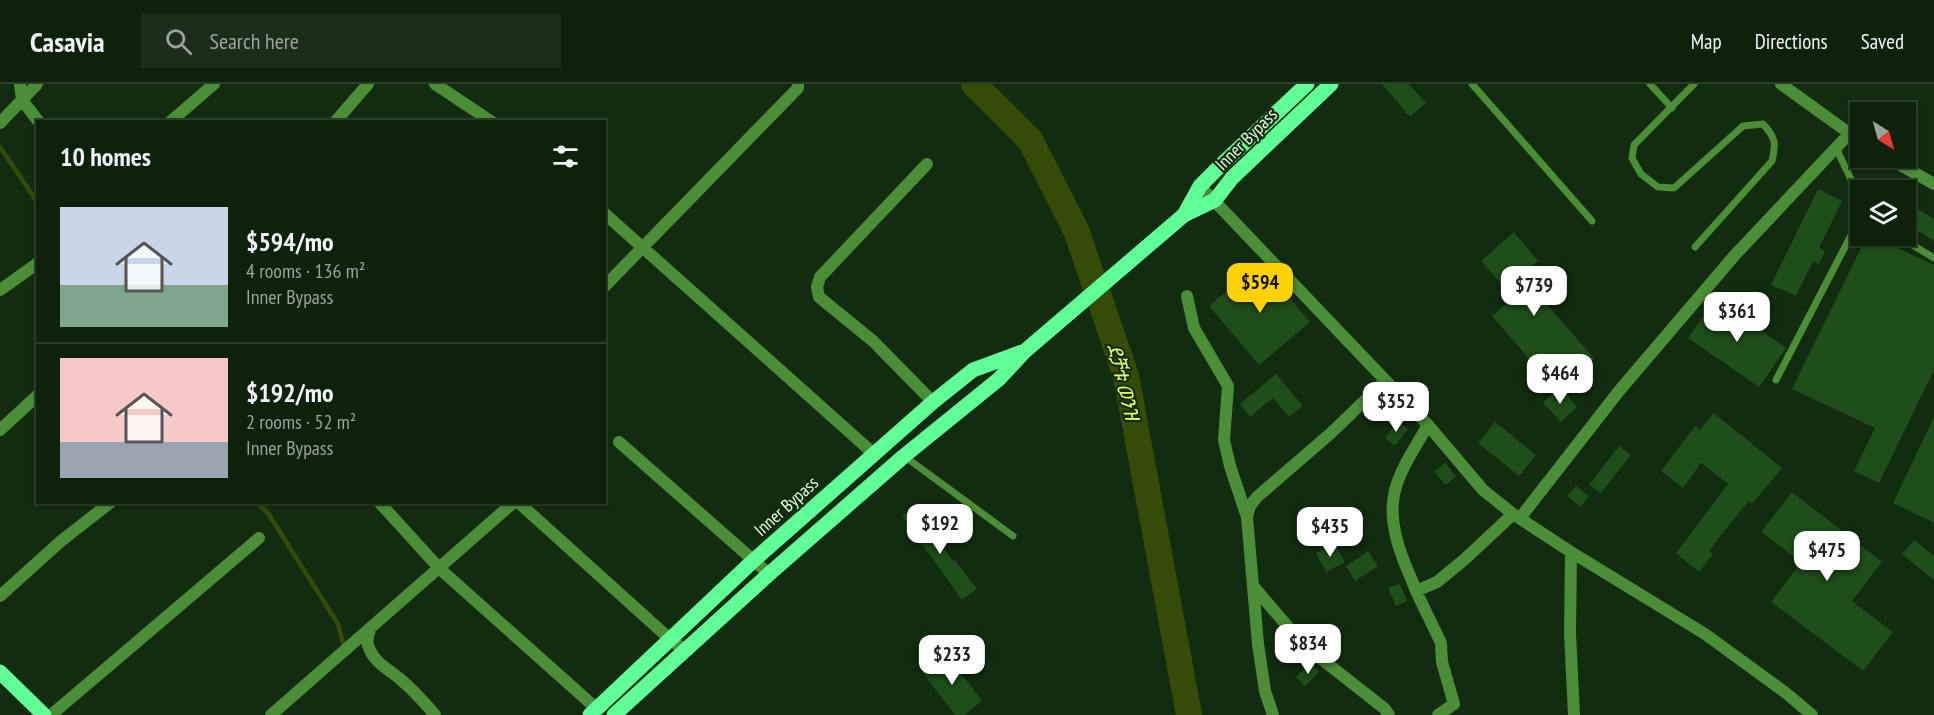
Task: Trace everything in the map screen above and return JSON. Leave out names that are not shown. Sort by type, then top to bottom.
[{"type":"main road","name":"Inner Bypass","points":[[1184,215],[1200,186],[1307,84]]},
{"type":"main road","name":"Inner Bypass","points":[[615,715],[769,574],[904,456],[999,379],[1025,351],[1184,215],[1215,200],[1232,178],[1331,84]]},
{"type":"main road","name":"Inner Bypass","points":[[593,712],[753,561],[933,402],[973,370],[1025,351]]},
{"type":"main road","points":[[0,672],[44,715]]},
{"type":"street","points":[[20,84],[22,100],[37,120]]},
{"type":"street","points":[[0,123],[38,84]]},
{"type":"street","points":[[172,120],[214,84]]},
{"type":"street","points":[[344,119],[368,84]]},
{"type":"street","points":[[435,84],[485,120]]},
{"type":"street","points":[[606,285],[798,88],[798,84]]},
{"type":"street","points":[[1781,84],[1850,134]]},
{"type":"street","points":[[1416,591],[1437,582],[1516,516],[1626,382],[1734,256],[1836,148],[1850,139]]},
{"type":"street","points":[[927,164],[820,276],[817,287],[819,297],[873,341],[933,402]]},
{"type":"street","points":[[1906,168],[1934,184]]},
{"type":"street","points":[[1200,186],[1428,426],[1484,490],[1516,516],[1571,552],[1705,634],[1786,693],[1812,715]]},
{"type":"street","points":[[606,215],[874,454]]},
{"type":"street","points":[[0,290],[36,264]]},
{"type":"street","points":[[1187,296],[1194,328],[1228,386],[1224,440],[1247,517],[1258,644],[1265,691],[1273,715]]},
{"type":"street","points":[[1247,517],[1250,506],[1263,491],[1385,381]]},
{"type":"street","points":[[0,430],[36,397]]},
{"type":"street","points":[[1428,426],[1399,475],[1392,504],[1397,540],[1416,591],[1441,643],[1442,662],[1454,704],[1438,715]]},
{"type":"street","points":[[619,442],[769,574]]},
{"type":"street","points":[[1238,484],[1263,491]]},
{"type":"street","points":[[0,596],[61,541],[108,504]]},
{"type":"street","points":[[381,504],[440,569],[593,712]]},
{"type":"street","points":[[271,715],[514,504]]},
{"type":"street","points":[[518,504],[684,650]]},
{"type":"street","points":[[51,715],[259,538]]},
{"type":"street","points":[[1571,552],[1570,633],[1574,715]]},
{"type":"street","points":[[1254,587],[1311,649],[1385,709],[1389,715]]},
{"type":"street","points":[[370,630],[367,639],[368,647],[373,655],[383,667],[397,676],[423,700],[435,715]]},
{"type":"lane","points":[[1472,84],[1592,221]]},
{"type":"lane","points":[[1650,84],[1672,108]]},
{"type":"lane","points":[[1694,84],[1634,145],[1632,158],[1641,174],[1658,187],[1674,188],[1743,126],[1763,124],[1771,133],[1776,144],[1772,161],[1695,247]]},
{"type":"lane","points":[[1836,148],[1851,180]]},
{"type":"lane","points":[[1776,380],[1850,237]]},
{"type":"lane","points":[[1914,246],[1934,258]]},
{"type":"lane","points":[[904,456],[1013,536]]},
{"type":"building","points":[[1382,84],[1409,84],[1426,103],[1410,117]]},
{"type":"building","points":[[1818,189],[1842,201],[1819,248],[1825,251],[1819,264],[1813,261],[1796,296],[1771,285]]},
{"type":"building","points":[[1916,208],[1934,219],[1934,241],[1916,230]]},
{"type":"building","points":[[1514,232],[1538,261],[1521,275],[1594,358],[1556,390],[1492,316],[1514,298],[1481,261]]},
{"type":"building","points":[[1862,246],[1893,246],[1934,265],[1934,370],[1879,483],[1854,471],[1875,428],[1792,389]]},
{"type":"building","points":[[1260,263],[1310,322],[1259,365],[1209,306]]},
{"type":"building","points":[[1716,299],[1786,348],[1759,387],[1688,338]]},
{"type":"building","points":[[1276,374],[1303,406],[1289,417],[1273,398],[1250,417],[1240,404]]},
{"type":"building","points":[[1559,387],[1577,407],[1561,422],[1543,403]]},
{"type":"building","points":[[1714,413],[1782,468],[1752,504],[1749,501],[1729,525],[1709,551],[1713,554],[1699,572],[1676,553],[1728,484],[1701,463],[1683,488],[1661,471],[1695,426],[1700,430]]},
{"type":"building","points":[[1934,417],[1934,523],[1893,503]]},
{"type":"building","points":[[1398,421],[1408,429],[1395,446],[1385,438]]},
{"type":"building","points":[[1495,422],[1536,455],[1519,476],[1478,443]]},
{"type":"building","points":[[1619,446],[1631,455],[1601,493],[1589,485]]},
{"type":"building","points":[[1445,463],[1456,476],[1446,485],[1434,472]]},
{"type":"building","points":[[1576,486],[1589,496],[1580,507],[1567,496]]},
{"type":"building","points":[[1792,492],[1882,562],[1852,601],[1893,632],[1863,671],[1771,602],[1801,562],[1761,532]]},
{"type":"building","points":[[914,507],[953,561],[955,560],[977,589],[962,600],[902,516]]},
{"type":"building","points":[[1914,540],[1934,556],[1934,580],[1902,554]]},
{"type":"building","points":[[1334,543],[1345,562],[1326,572],[1316,553]]},
{"type":"building","points":[[1368,551],[1378,566],[1355,581],[1346,566]]},
{"type":"building","points":[[1400,584],[1407,601],[1396,606],[1388,588]]},
{"type":"building","points":[[946,654],[982,701],[964,715],[955,715],[922,672]]},
{"type":"building","points":[[1311,663],[1319,672],[1305,686],[1296,677]]},
{"type":"waterway","name":"ደቻቱ ወንዝ","points":[[974,84],[1030,140],[1076,230],[1126,376],[1189,715]]},
{"type":"waterway","points":[[0,147],[36,200]]},
{"type":"waterway","points":[[258,504],[268,513],[338,624],[343,643]]}]
